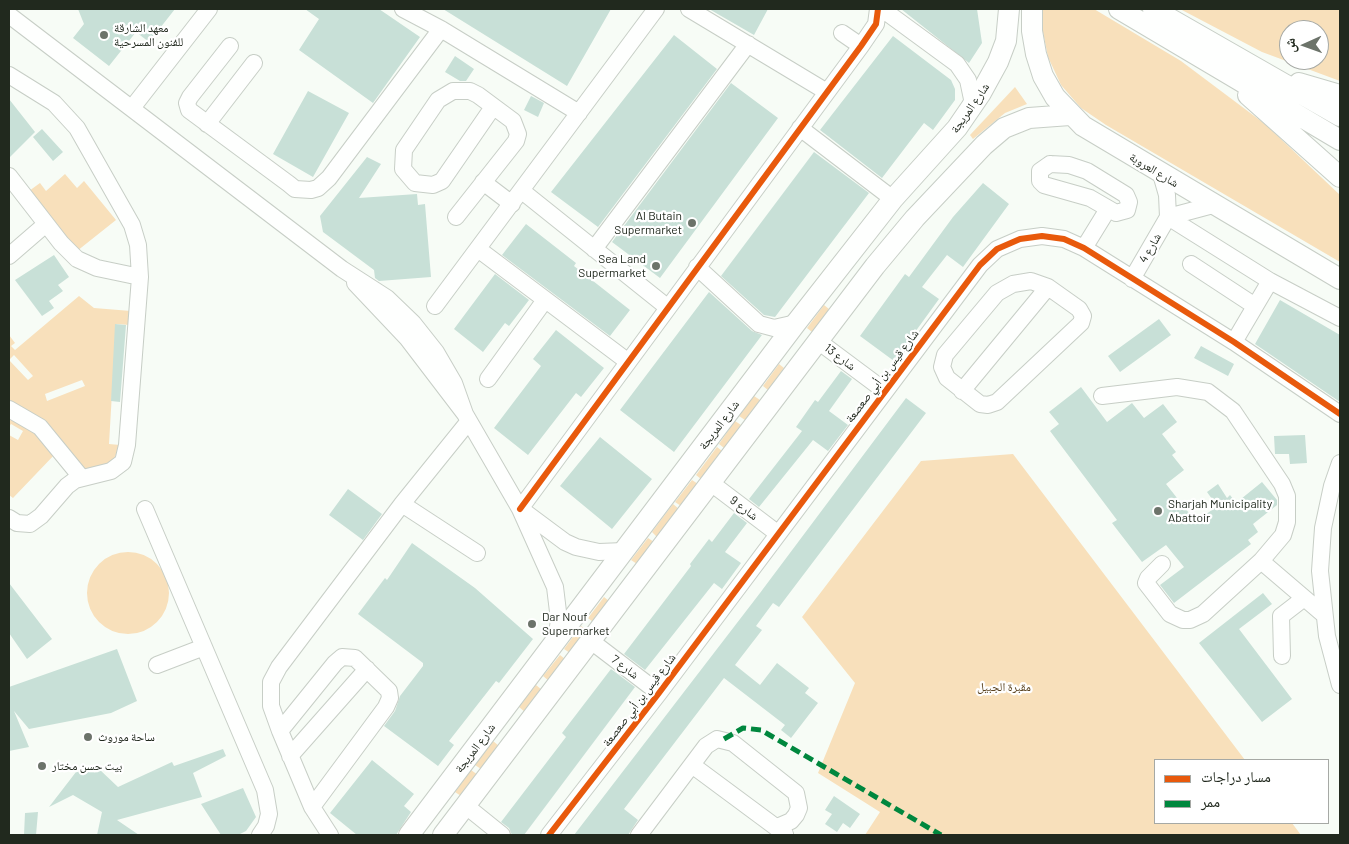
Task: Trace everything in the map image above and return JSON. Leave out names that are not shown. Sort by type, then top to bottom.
[{"type":"main road","name":"شارع المريجة","points":[[414,834],[796,323],[893,199],[942,146],[971,108],[990,78],[1003,52],[1008,30],[1009,9]]},
{"type":"main road","name":"شارع العروبة","points":[[1032,9],[1032,31],[1036,54],[1043,76],[1055,97],[1070,115],[1096,135],[1340,279]]},
{"type":"main road","points":[[1120,9],[1340,140]]},
{"type":"main road","points":[[1153,9],[1340,116]]},
{"type":"main road","points":[[1222,70],[1340,177]]},
{"type":"main road","points":[[1266,73],[1340,95]]},
{"type":"main road","points":[[443,835],[875,266],[936,195],[993,136],[1004,128],[1029,118],[1070,115]]},
{"type":"main road","points":[[875,266],[879,249],[897,220],[897,206],[893,199]]},
{"type":"street","points":[[132,108],[209,9]]},
{"type":"street","points":[[403,9],[441,29],[579,113]]},
{"type":"street","points":[[435,306],[656,9]]},
{"type":"street","points":[[689,9],[827,92]]},
{"type":"street","points":[[520,509],[627,361],[861,46],[876,24],[880,9],[957,64],[968,80],[972,99],[971,108]]},
{"type":"street","points":[[9,15],[342,269],[407,338],[467,418],[520,509],[555,587],[559,620],[556,642]]},
{"type":"street","points":[[230,46],[188,100],[189,110],[295,189],[311,190],[318,188],[329,178],[441,29]]},
{"type":"street","points":[[842,33],[861,46]]},
{"type":"street","points":[[594,249],[748,44]]},
{"type":"street","points":[[207,124],[254,64]]},
{"type":"street","points":[[9,75],[54,103],[77,128],[132,225],[138,245],[140,277],[126,454],[123,462],[110,471],[81,477],[67,486],[36,521],[24,524],[9,518]]},
{"type":"street","points":[[456,217],[512,146],[518,134],[513,121],[478,95],[461,90],[453,91],[438,100],[404,150],[402,159],[408,177],[415,183],[424,186],[442,181],[494,107]]},
{"type":"street","points":[[800,128],[893,199]]},
{"type":"street","points":[[1050,164],[1069,165],[1087,171],[1128,198],[1129,206],[1124,212],[1116,213],[1108,208],[1078,194],[1048,188],[1040,181],[1040,171],[1050,164]]},
{"type":"street","points":[[1161,174],[1167,195],[1168,217]]},
{"type":"street","points":[[9,176],[69,252],[86,264],[140,277]]},
{"type":"street","points":[[483,182],[517,198],[594,249],[667,307]]},
{"type":"street","points":[[1168,217],[1213,205]]},
{"type":"street","points":[[1084,248],[1108,208]]},
{"type":"street","points":[[1168,217],[1270,281],[1340,318]]},
{"type":"street","name":"شارع 4","points":[[1132,279],[1168,217]]},
{"type":"street","points":[[9,256],[46,224]]},
{"type":"street","name":"شارع قيس بن أبي صعصعة","points":[[549,835],[659,693],[967,283],[997,249],[1020,239],[1049,237],[1064,239],[1084,248],[1234,342],[1340,414]]},
{"type":"street","points":[[478,249],[627,361]]},
{"type":"street","points":[[1191,264],[1255,306]]},
{"type":"street","points":[[697,267],[759,324],[774,328],[796,323]]},
{"type":"street","points":[[1234,342],[1270,281]]},
{"type":"street","points":[[1021,282],[1030,282],[1048,287],[1079,309],[1083,316],[1079,326],[996,402],[988,405],[980,404],[947,378],[942,367],[942,361],[991,299],[1004,287],[1021,282]]},
{"type":"street","points":[[967,283],[991,299]]},
{"type":"street","points":[[962,391],[1048,287]]},
{"type":"street","points":[[488,379],[545,300]]},
{"type":"street","points":[[952,303],[974,320]]},
{"type":"street","name":"شارع 13","points":[[818,341],[885,391]]},
{"type":"street","points":[[1102,396],[1178,387],[1208,392],[1233,411],[1282,484],[1287,496],[1288,516],[1283,535],[1261,561],[1203,614],[1190,620],[1183,620],[1170,614],[1146,585],[1148,578],[1162,564]]},
{"type":"street","points":[[9,410],[40,427],[81,477]]},
{"type":"street","points":[[330,835],[312,807],[280,731],[269,698],[275,674],[467,418]]},
{"type":"street","points":[[1340,463],[1332,486],[1323,528],[1320,571],[1323,614],[1340,685]]},
{"type":"street","name":"شارع 9","points":[[711,483],[777,534]]},
{"type":"street","points":[[402,504],[477,553]]},
{"type":"street","points":[[144,509],[265,790],[269,814],[266,826],[260,835]]},
{"type":"street","points":[[520,509],[565,542],[576,547],[599,552],[624,551]]},
{"type":"street","points":[[1261,561],[1303,599],[1323,614]]},
{"type":"street","points":[[1282,656],[1282,616],[1303,599]]},
{"type":"street","name":"شارع 7","points":[[591,641],[659,693]]},
{"type":"street","points":[[157,665],[204,648]]},
{"type":"street","points":[[280,731],[338,660],[351,657],[367,668],[388,688],[390,698],[388,704],[312,807]]},
{"type":"street","points":[[290,756],[367,668]]},
{"type":"street","points":[[639,835],[711,741],[724,739],[733,743],[796,793],[799,808],[796,815],[782,831],[692,766]]},
{"type":"street","points":[[466,806],[502,835]]},
{"type":"green space","points":[[1043,9],[1094,9],[1181,61],[1265,124],[1340,195],[1340,262],[1106,125],[1081,108],[1061,85],[1048,57],[1042,27]]},
{"type":"green space","points":[[1180,9],[1340,9],[1340,81],[1310,70],[1329,70],[1329,20],[1279,20],[1279,58],[1262,52]]},
{"type":"green space","points":[[1015,87],[1027,104],[1005,113],[973,139],[970,135]]},
{"type":"green space","points":[[65,174],[77,188],[84,181],[116,220],[77,251],[29,191],[40,183],[46,191]]},
{"type":"green space","points":[[79,296],[94,308],[131,311],[130,325],[116,324],[109,444],[120,445],[114,459],[103,469],[81,470],[9,399],[9,360],[9,335],[15,343],[11,346],[15,350]],"holes":[[[14,355],[33,376],[28,380],[9,360]],[[82,380],[85,386],[47,401],[45,394]]]},
{"type":"green space","points":[[824,305],[829,309],[812,332],[807,328]]},
{"type":"green space","points":[[779,364],[784,368],[768,390],[763,386]]},
{"type":"green space","points":[[754,396],[760,400],[745,420],[739,416]]},
{"type":"green space","points":[[10,420],[24,423],[57,452],[13,498],[9,495],[9,435],[18,440],[23,431],[11,424],[9,427]]},
{"type":"green space","points":[[735,421],[741,425],[724,448],[719,444]]},
{"type":"green space","points":[[717,447],[722,451],[701,479],[696,475]]},
{"type":"green space","name":"مقبرة الجبيل","points":[[1013,454],[1244,759],[1154,759],[1154,824],[1293,824],[1301,835],[865,835],[880,812],[818,773],[855,683],[802,617],[921,461]]},
{"type":"green space","points":[[692,480],[698,484],[681,506],[675,502]]},
{"type":"green space","points":[[673,504],[679,509],[657,537],[652,532]]},
{"type":"green space","points":[[648,538],[654,542],[637,564],[631,560]]},
{"type":"green space","points":[[128,552],[144,555],[157,564],[166,577],[169,593],[166,609],[157,622],[144,631],[128,634],[112,631],[99,622],[90,609],[87,593],[90,577],[99,564],[112,555]]},
{"type":"green space","points":[[604,597],[609,601],[593,622],[588,618]]},
{"type":"green space","points":[[581,626],[587,630],[570,653],[564,649]]},
{"type":"green space","points":[[560,655],[565,659],[549,681],[543,676]]},
{"type":"green space","points":[[536,685],[542,690],[525,712],[519,707]]},
{"type":"green space","points":[[493,741],[499,746],[481,769],[475,765]]},
{"type":"green space","points":[[471,770],[478,775],[461,796],[455,792]]},
{"type":"building","name":"معهد الشارقة للفنون المسرحية","points":[[78,9],[175,9],[149,42],[136,32],[109,66],[73,38],[84,24]]},
{"type":"building","points":[[305,9],[379,9],[420,37],[373,103],[299,50],[319,19]]},
{"type":"building","points":[[443,9],[611,9],[567,86]]},
{"type":"building","points":[[709,9],[768,9],[754,35]]},
{"type":"building","points":[[901,9],[977,9],[982,43],[969,63]]},
{"type":"building","points":[[674,35],[717,69],[598,227],[551,192]]},
{"type":"building","points":[[893,36],[951,80],[955,89],[955,100],[933,130],[924,123],[882,178],[820,130]]},
{"type":"building","points":[[455,56],[474,69],[466,81],[460,81],[445,72]]},
{"type":"building","points":[[731,83],[778,118],[660,278],[612,242]]},
{"type":"building","points":[[308,91],[349,113],[313,177],[273,154]]},
{"type":"building","points":[[531,96],[544,103],[538,117],[524,110]]},
{"type":"building","points":[[9,99],[35,132],[9,158]]},
{"type":"building","points":[[42,129],[63,152],[53,161],[33,137]]},
{"type":"building","points":[[814,152],[869,193],[775,317],[764,315],[721,276]]},
{"type":"building","points":[[367,157],[381,164],[359,198],[417,194],[418,205],[425,204],[431,277],[379,281],[375,278],[374,270],[323,232],[320,216]]},
{"type":"building","points":[[983,183],[1009,204],[963,267],[947,255],[922,287],[939,299],[894,361],[860,336],[905,274],[909,277],[953,217]]},
{"type":"building","points":[[526,224],[576,263],[574,266],[630,310],[610,336],[502,255]]},
{"type":"building","points":[[54,255],[69,277],[58,285],[63,291],[49,301],[54,308],[42,316],[15,280]]},
{"type":"building","points":[[495,274],[529,300],[509,326],[505,323],[483,352],[454,329]]},
{"type":"building","points":[[709,292],[752,331],[762,335],[674,452],[620,410]]},
{"type":"building","points":[[1280,300],[1340,335],[1340,402],[1255,344]]},
{"type":"building","points":[[1159,319],[1171,335],[1120,372],[1108,356]]},
{"type":"building","points":[[115,324],[126,325],[120,402],[111,401]]},
{"type":"building","points":[[556,330],[604,368],[581,397],[576,393],[528,455],[494,428],[541,366],[533,359]]},
{"type":"building","points":[[1201,346],[1234,364],[1228,376],[1194,358]]},
{"type":"building","points":[[841,371],[852,379],[829,411],[848,425],[828,451],[813,440],[759,507],[749,499],[802,431],[796,427],[815,400],[818,402]]},
{"type":"building","points":[[1081,387],[1107,422],[1132,403],[1144,418],[1163,404],[1177,422],[1162,434],[1176,452],[1172,455],[1184,470],[1166,484],[1196,522],[1217,506],[1207,492],[1218,484],[1227,498],[1230,495],[1236,503],[1262,482],[1277,500],[1277,505],[1253,524],[1258,532],[1248,540],[1251,544],[1174,603],[1160,585],[1184,567],[1166,545],[1142,562],[1112,523],[1117,520],[1050,431],[1059,424],[1049,412]]},
{"type":"building","points":[[906,398],[926,413],[779,607],[773,603],[756,626],[762,630],[735,665],[760,685],[777,663],[809,688],[805,693],[818,703],[791,738],[781,730],[785,725],[724,678],[624,809],[638,820],[628,835],[574,835],[760,593]]},
{"type":"building","points":[[1305,435],[1307,463],[1290,464],[1289,454],[1275,454],[1274,436]]},
{"type":"building","points":[[600,437],[652,479],[612,529],[560,486]]},
{"type":"building","points":[[348,489],[382,514],[363,540],[329,515]]},
{"type":"building","points":[[734,513],[747,523],[725,552],[741,563],[722,589],[714,583],[645,670],[624,654],[691,566],[690,564],[709,539],[712,542]]},
{"type":"building","points":[[412,543],[475,588],[533,639],[499,683],[496,681],[449,741],[454,745],[438,766],[384,726],[395,711],[400,696],[423,666],[423,663],[358,614],[385,578],[387,580]]},
{"type":"building","points":[[9,583],[52,639],[27,659],[9,633]]},
{"type":"building","points":[[1263,593],[1272,604],[1239,629],[1292,699],[1262,722],[1199,643]]},
{"type":"building","points":[[117,649],[137,701],[111,713],[29,729],[14,711],[29,747],[9,751],[9,687]]},
{"type":"building","points":[[611,669],[635,687],[524,835],[512,835],[509,828],[501,822],[566,737],[562,733]]},
{"type":"building","points":[[223,749],[226,756],[193,773],[202,797],[117,820],[139,835],[97,835],[102,812],[73,795],[49,807],[76,772],[99,769],[118,787],[172,762],[174,766]]},
{"type":"building","points":[[372,760],[414,794],[404,806],[411,812],[396,835],[357,835],[330,813]]},
{"type":"building","points":[[243,788],[256,817],[246,831],[238,835],[221,835],[201,804]]},
{"type":"building","points":[[834,796],[860,814],[850,828],[843,823],[837,832],[825,824],[832,814],[825,810]]},
{"type":"building","points":[[38,812],[36,835],[24,835],[25,813]]},
{"type":"marked path","points":[[724,739],[743,728],[761,730],[941,835]]},
{"type":"cycle path","points":[[520,509],[861,46],[876,24],[878,9]]},
{"type":"cycle path","points":[[549,835],[659,693],[980,265],[997,249],[1020,239],[1042,236],[1064,239],[1084,248],[1234,342],[1340,414]]},
{"type":"place","name":"معهد الشارقة للفنون المسرحية","points":[[104,35]]},
{"type":"place","name":"Al Butain Supermarket","points":[[692,223]]},
{"type":"place","name":"Sea Land Supermarket","points":[[656,266]]},
{"type":"place","name":"Sharjah Municipality Abattoir","points":[[1158,511]]},
{"type":"place","name":"Dar Nouf Supermarket","points":[[532,624]]},
{"type":"place","name":"ساحة موروث","points":[[88,737]]},
{"type":"place","name":"بيت حسن مختار","points":[[42,766]]}]
